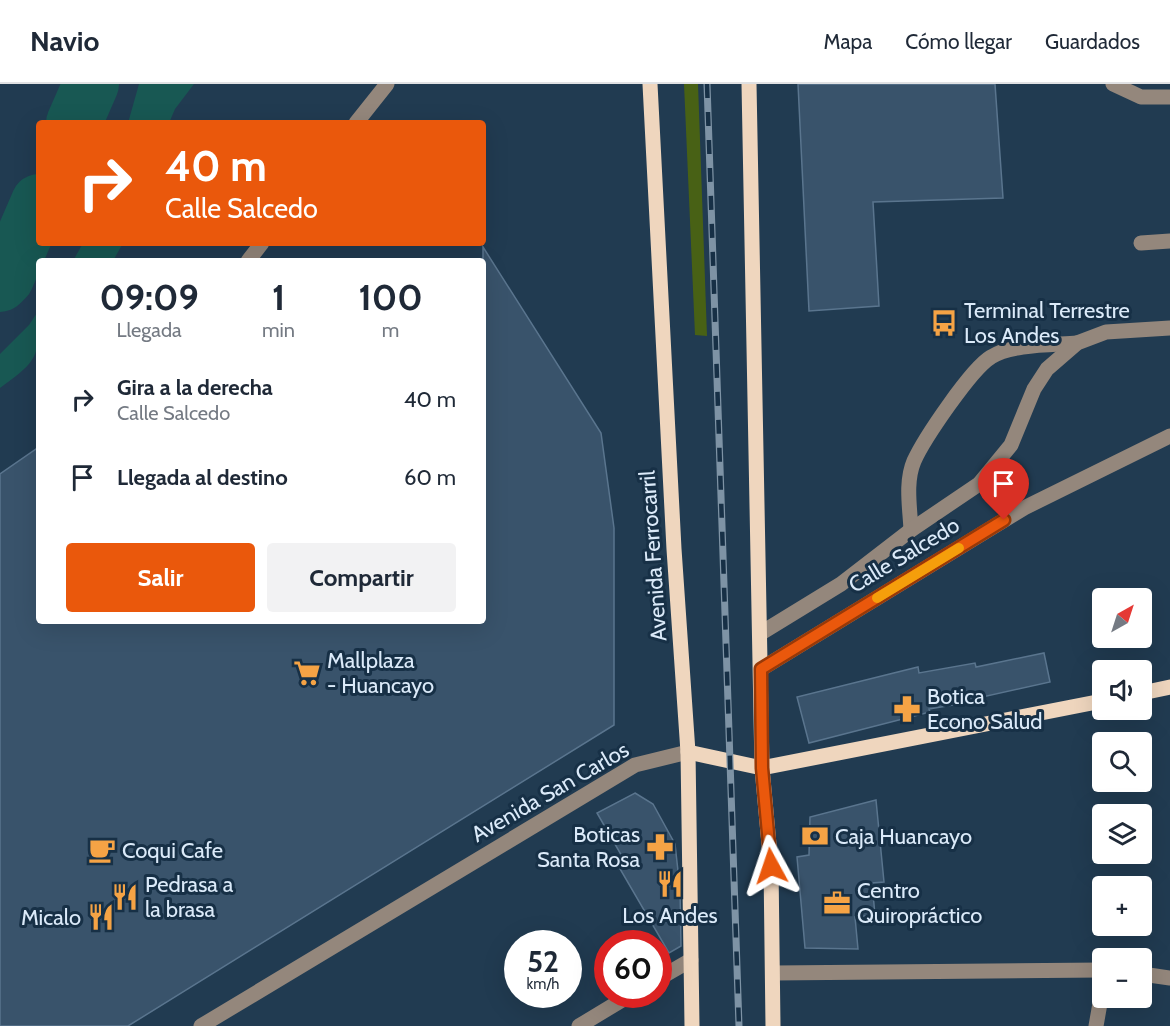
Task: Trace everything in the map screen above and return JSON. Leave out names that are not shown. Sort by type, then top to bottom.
[{"type":"main road","name":"Avenida Ferrocarril","points":[[650,84],[674,549],[688,752],[692,1026]]},
{"type":"main road","points":[[749,84],[762,768],[771,866],[773,1026]]},
{"type":"main road","points":[[1152,691],[1170,687]]},
{"type":"main road","name":"Avenida San Carlos","points":[[688,752],[762,768],[1092,703]]},
{"type":"street","points":[[358,120],[387,84]]},
{"type":"street","points":[[1113,84],[1141,97],[1170,97]]},
{"type":"street","points":[[1141,243],[1170,242]]},
{"type":"street","points":[[250,258],[260,246]]},
{"type":"street","points":[[911,530],[908,490],[914,462],[975,370],[992,356],[1039,345],[1077,343],[1106,332],[1170,328]]},
{"type":"street","points":[[761,633],[841,584],[911,530],[979,484],[1011,445],[1034,388],[1047,369],[1077,343]]},
{"type":"street","name":"Calle Salcedo","points":[[761,669],[1024,508],[1170,436]]},
{"type":"street","name":"Avenida San Carlos","points":[[201,1026],[635,765],[688,752]]},
{"type":"street","points":[[672,971],[691,960]]},
{"type":"street","points":[[774,973],[1092,970]]},
{"type":"street","points":[[1152,975],[1170,978]]},
{"type":"street","points":[[579,1026],[609,1008]]},
{"type":"street","points":[[1096,1026],[1099,1008]]},
{"type":"green space","points":[[684,84],[698,84],[707,336],[695,335]]},
{"type":"shaded area","points":[[139,84],[194,84],[175,109],[170,120],[129,120]]},
{"type":"shaded area","points":[[81,246],[121,246],[115,258],[75,258]]},
{"type":"shaded area","points":[[36,314],[34,356],[23,371],[0,388],[0,354],[29,325]]},
{"type":"building","points":[[798,84],[995,84],[1003,198],[873,202],[879,306],[809,311]]},
{"type":"building","name":"Mallplaza - Huancayo","points":[[483,247],[601,433],[614,528],[614,725],[128,1026],[0,1026],[0,474],[36,449],[36,624],[486,624],[486,258],[483,258]]},
{"type":"building","points":[[1044,653],[1050,682],[982,697],[982,700],[929,709],[930,712],[809,743],[797,697],[918,667],[919,673],[975,663],[976,667]]},
{"type":"building","points":[[635,793],[653,804],[675,844],[680,889],[681,946],[672,951],[672,930],[656,930],[616,862],[623,858],[597,813]]},
{"type":"building","points":[[876,800],[884,882],[872,883],[875,915],[855,917],[858,949],[805,948],[797,857],[809,855],[810,817]]},
{"type":"waterway","points":[[75,120],[91,84]]},
{"type":"waterway","points":[[0,284],[6,278],[36,209]]},
{"type":"railway","points":[[707,84],[739,1026]]},
{"type":"slow traffic","points":[[877,598],[959,548]]},
{"type":"place","name":"Terminal Terrestre Los Andes","points":[[944,323]]},
{"type":"place","name":"Mallplaza - Huancayo","points":[[307,673]]},
{"type":"place","name":"Botica Econo Salud","points":[[907,709]]},
{"type":"place","name":"Caja Huancayo","points":[[815,836]]},
{"type":"place","name":"Boticas Santa Rosa","points":[[660,847]]},
{"type":"place","name":"Coqui Cafe","points":[[102,850]]},
{"type":"place","name":"Los Andes","points":[[670,884]]},
{"type":"place","name":"Pedrasa a la brasa","points":[[125,897]]},
{"type":"place","name":"Centro Quiropráctico","points":[[837,903]]},
{"type":"place","name":"Micalo","points":[[101,917]]},
{"type":"route","points":[[771,866],[762,768],[761,669],[1004,520]]}]
